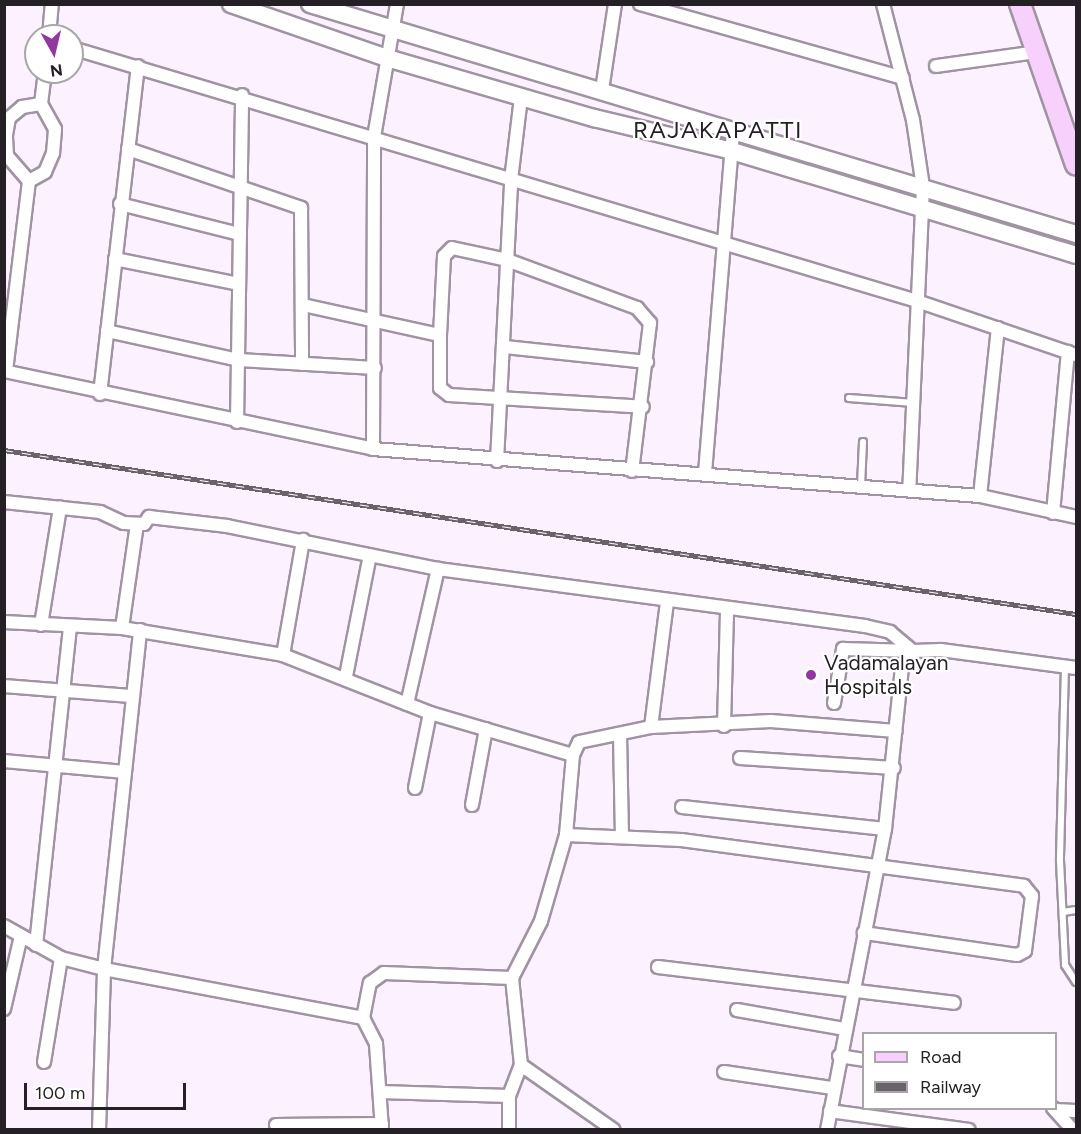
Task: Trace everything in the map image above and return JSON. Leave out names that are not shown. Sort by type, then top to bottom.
[{"type":"main road","points":[[231,4],[387,58],[520,97],[732,151],[1077,255]]},
{"type":"main road","points":[[310,4],[602,90],[733,133],[1077,234]]},
{"type":"main road","points":[[1012,4],[1030,53],[1070,126]]},
{"type":"main road","points":[[1020,4],[1070,126],[1077,165]]},
{"type":"street","points":[[50,24],[52,4]]},
{"type":"street","points":[[373,449],[374,137],[397,4]]},
{"type":"street","points":[[602,90],[615,4]]},
{"type":"street","points":[[640,4],[903,78]]},
{"type":"street","points":[[883,4],[903,78],[923,187],[920,302],[909,490]]},
{"type":"street","points":[[84,51],[242,95],[726,247],[920,302],[1072,353],[1053,513]]},
{"type":"street","points":[[936,66],[1030,53]]},
{"type":"street","points":[[100,394],[120,204],[138,66]]},
{"type":"street","points":[[29,180],[45,172],[53,153],[55,129],[41,104],[44,84]]},
{"type":"street","points":[[237,422],[242,95]]},
{"type":"street","points":[[497,461],[504,400],[511,180],[520,97]]},
{"type":"street","points":[[41,104],[22,107],[9,118],[6,135],[8,156],[29,180],[5,371],[100,394],[373,449],[497,461],[632,471],[705,473],[980,496],[1077,517]]},
{"type":"street","points":[[705,473],[726,247],[733,133]]},
{"type":"street","points":[[128,149],[301,208],[302,364]]},
{"type":"street","points":[[120,204],[239,234]]},
{"type":"street","points":[[632,471],[643,407],[647,362],[646,314],[507,260],[446,250],[440,335],[443,393],[504,400],[643,407]]},
{"type":"street","points":[[115,259],[239,284]]},
{"type":"street","points":[[303,305],[440,335]]},
{"type":"street","points":[[980,496],[998,328]]},
{"type":"street","points":[[107,331],[239,360],[375,368]]},
{"type":"street","points":[[505,347],[647,362]]},
{"type":"street","points":[[4,501],[60,508],[137,524],[149,518],[303,540],[438,569],[667,602],[865,626],[890,633],[913,651]]},
{"type":"street","points":[[41,625],[60,508]]},
{"type":"street","points":[[122,628],[137,524]]},
{"type":"street","points":[[283,655],[303,540]]},
{"type":"street","points":[[346,676],[370,555]]},
{"type":"street","points":[[407,704],[438,569]]},
{"type":"street","points":[[651,727],[667,602]]},
{"type":"street","points":[[724,726],[727,610]]},
{"type":"street","points":[[4,622],[70,628],[140,630],[283,655],[346,676],[430,713],[573,755]]},
{"type":"street","points":[[36,945],[57,767],[62,690],[70,628]]},
{"type":"street","points":[[99,1130],[104,969],[131,696],[140,630]]},
{"type":"street","points":[[834,703],[843,649],[913,651],[1071,667]]},
{"type":"street","points":[[827,1130],[839,1056],[885,829],[894,768],[902,667],[913,651]]},
{"type":"street","points":[[4,687],[131,696]]},
{"type":"street","points":[[415,788],[430,713]]},
{"type":"street","points":[[509,1130],[509,1096],[521,1065],[512,978],[530,951],[566,835],[573,755],[579,742],[651,727],[724,726],[771,721],[896,731]]},
{"type":"street","points":[[472,805],[486,729]]},
{"type":"street","points":[[620,734],[622,836]]},
{"type":"street","points":[[740,758],[894,768]]},
{"type":"street","points":[[4,761],[125,772]]},
{"type":"street","points":[[682,807],[885,829]]},
{"type":"street","points":[[566,835],[622,836],[1028,888],[1032,896],[1025,951],[1017,955],[864,933]]},
{"type":"street","points":[[4,926],[61,958],[104,969],[363,1018]]},
{"type":"street","points":[[4,1009],[21,936]]},
{"type":"street","points":[[44,1062],[61,958]]},
{"type":"street","points":[[658,966],[954,1003]]},
{"type":"street","points":[[276,1125],[382,1127],[376,1044],[363,1018],[370,983],[384,973],[512,978]]},
{"type":"street","points":[[736,1010],[845,1029]]},
{"type":"street","points":[[839,1056],[862,1060]]},
{"type":"street","points":[[521,1065],[614,1130]]},
{"type":"street","points":[[724,1072],[833,1088]]},
{"type":"street","points":[[380,1092],[509,1096]]},
{"type":"street","points":[[1057,1109],[1077,1111]]},
{"type":"street","points":[[1055,1110],[1073,1130]]},
{"type":"street","points":[[830,1111],[969,1130]]},
{"type":"lane","points":[[849,398],[914,403]]},
{"type":"lane","points":[[861,486],[863,442]]},
{"type":"lane","points":[[1071,667],[1063,912],[1065,964],[1077,982]]},
{"type":"lane","points":[[1063,912],[1077,910]]},
{"type":"railway","points":[[4,450],[1076,614]]},
{"type":"place","name":"Vadamalayan Hospitals","points":[[811,675]]},
{"type":"district","name":"RAJAKAPATTI","points":[[718,130]]}]
